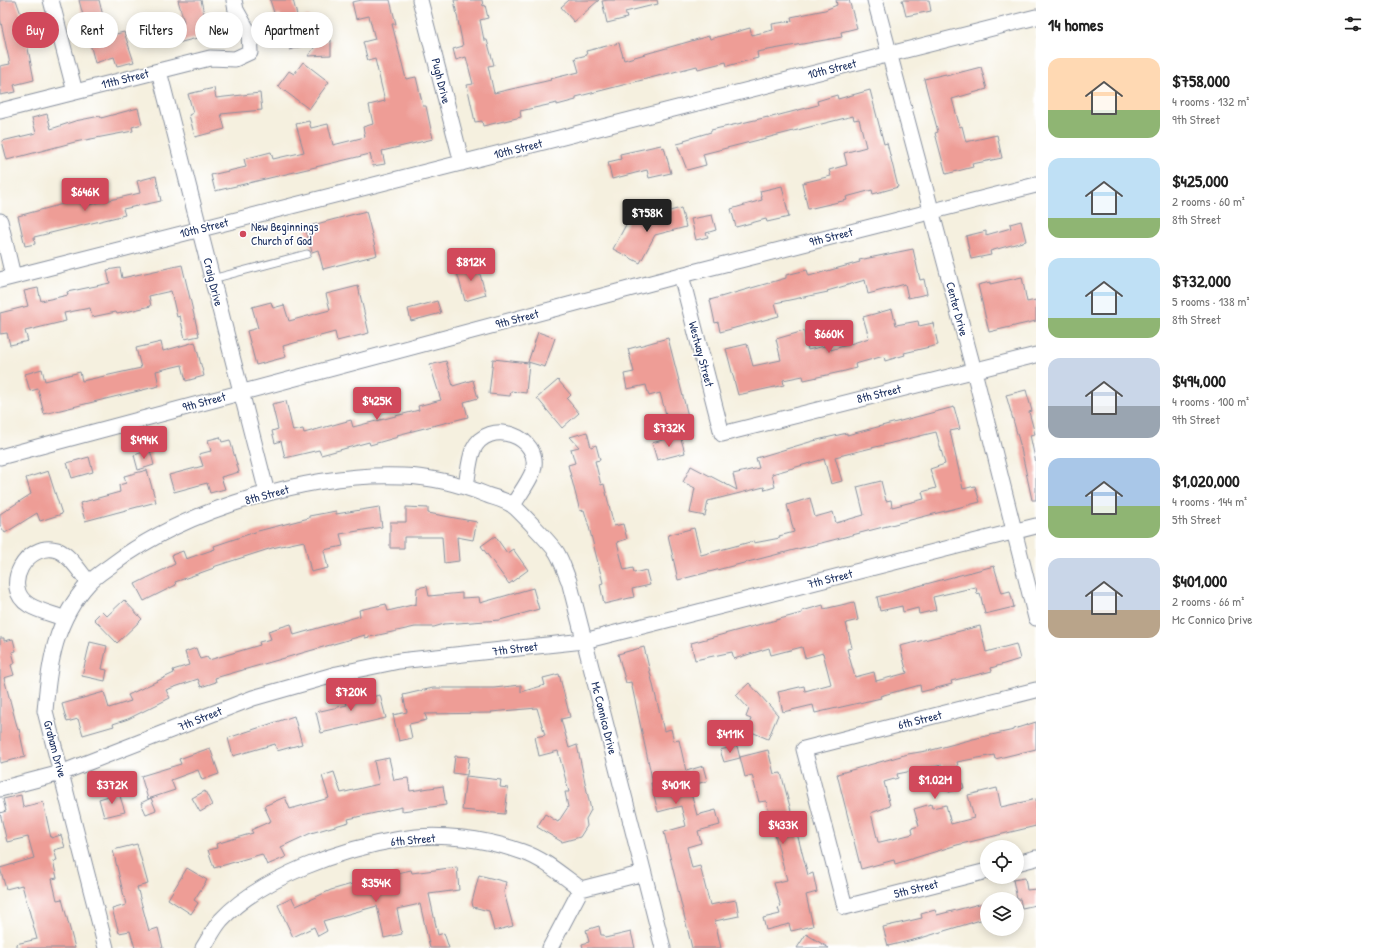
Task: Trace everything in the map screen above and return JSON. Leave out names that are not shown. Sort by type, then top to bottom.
[{"type":"street","points":[[51,0],[75,92]]},
{"type":"street","name":"11th Street","points":[[0,111],[210,58],[235,59],[250,52],[249,32],[236,10],[234,0]]},
{"type":"street","name":"Pugh Drive","points":[[420,0],[462,163]]},
{"type":"street","name":"Center Drive","points":[[875,0],[930,211],[974,371],[1036,618]]},
{"type":"street","name":"10th Street","points":[[7,278],[1036,17]]},
{"type":"street","name":"Craig Drive","points":[[159,71],[267,493]]},
{"type":"street","name":"9th Street","points":[[0,457],[681,275],[1036,185]]},
{"type":"street","points":[[0,221],[7,278]]},
{"type":"street","name":"Westway Street","points":[[681,275],[722,434]]},
{"type":"street","name":"8th Street","points":[[722,434],[1036,355]]},
{"type":"street","points":[[466,486],[473,450],[481,440],[494,433],[507,432],[519,437],[529,447],[533,459],[533,471],[512,505]]},
{"type":"street","name":"8th Street","points":[[63,618],[89,583],[126,554],[169,529],[210,512],[267,493],[316,483],[380,476],[403,476],[424,478],[466,486],[512,505]]},
{"type":"street","name":"Mc Connico Drive","points":[[512,505],[557,552],[569,582],[663,948]]},
{"type":"street","name":"7th Street","points":[[0,789],[61,773],[254,698],[337,674],[399,661],[584,641],[1036,526]]},
{"type":"street","points":[[63,618],[28,604],[20,596],[16,584],[18,573],[24,562],[33,554],[45,549],[57,550],[67,556],[89,583]]},
{"type":"street","name":"Graham Drive","points":[[63,618],[48,672],[45,711],[106,948]]},
{"type":"street","name":"6th Street","points":[[845,907],[804,749],[1036,690]]},
{"type":"street","name":"6th Street","points":[[203,948],[221,920],[249,897],[282,878],[344,852],[402,838],[454,837],[493,843],[524,852],[548,865],[581,889]]},
{"type":"street","points":[[1024,861],[1036,858]]},
{"type":"street","points":[[550,948],[581,889],[644,873]]},
{"type":"street","name":"5th Street","points":[[845,907],[980,873]]},
{"type":"lane","points":[[212,279],[307,254]]},
{"type":"building","points":[[0,0],[16,0],[20,12],[12,12],[12,48],[28,48],[34,80],[14,85],[16,92],[0,95],[0,66],[10,64],[0,18]]},
{"type":"building","points":[[79,0],[99,0],[102,12],[82,12]]},
{"type":"building","points":[[178,0],[201,0],[204,12],[195,12],[195,39],[187,41],[187,12],[181,12]]},
{"type":"building","points":[[270,0],[293,0],[296,12],[274,12]]},
{"type":"building","points":[[362,0],[390,0],[396,24],[392,24],[406,79],[416,77],[423,106],[426,106],[433,139],[382,151],[385,164],[373,166],[370,154],[215,191],[211,175],[246,167],[244,159],[271,152],[273,159],[304,152],[296,124],[309,121],[311,128],[328,124],[333,145],[365,137],[363,127],[373,124],[369,105],[385,101],[375,59],[368,61],[363,42],[375,39],[369,16],[356,19],[352,2]]},
{"type":"building","points":[[454,0],[482,0],[483,6],[485,5],[488,18],[480,20],[484,40],[487,40],[494,65],[488,66],[494,93],[579,72],[575,58],[587,55],[586,51],[619,43],[624,60],[709,36],[710,39],[750,28],[752,35],[773,30],[772,24],[792,21],[791,17],[825,10],[837,5],[836,0],[849,0],[857,28],[841,32],[842,37],[757,52],[758,58],[727,66],[726,62],[698,69],[697,66],[576,97],[576,100],[557,105],[557,103],[520,111],[521,117],[483,126],[482,121],[475,122],[467,85],[473,84],[466,57],[456,60],[453,49],[463,46]]},
{"type":"building","points":[[569,0],[599,0],[574,22],[561,7]]},
{"type":"building","points":[[657,0],[658,4],[625,12],[627,18],[607,23],[602,1]]},
{"type":"building","points":[[902,0],[929,0],[931,11],[906,16]]},
{"type":"building","points":[[124,32],[126,38],[126,48],[129,48],[134,62],[117,66],[114,57],[95,63],[91,48],[118,48],[118,34]]},
{"type":"building","points":[[314,48],[331,48],[331,55],[308,56]]},
{"type":"building","points":[[303,62],[329,82],[309,109],[278,86],[289,71],[294,74]]},
{"type":"building","points":[[981,67],[987,89],[952,99],[966,142],[997,135],[1002,158],[972,164],[973,167],[946,174],[935,133],[938,132],[924,79],[946,74],[946,76]]},
{"type":"building","points":[[214,88],[216,98],[260,93],[262,110],[221,114],[225,129],[195,137],[189,115],[193,113],[188,94]]},
{"type":"building","points":[[870,90],[884,144],[887,143],[898,187],[873,194],[872,190],[846,197],[847,200],[808,209],[802,183],[831,176],[829,170],[847,165],[844,153],[866,147],[859,119],[854,120],[853,116],[703,154],[706,165],[687,170],[677,144],[685,142],[684,140],[711,132],[711,130],[768,118],[818,105],[817,101],[837,95],[838,99]]},
{"type":"building","points":[[138,108],[142,124],[132,127],[133,131],[75,142],[7,160],[2,141],[36,133],[32,118],[47,114],[51,129],[75,121],[100,116],[101,118]]},
{"type":"building","points":[[661,145],[662,148],[664,147],[671,173],[649,178],[647,170],[612,179],[608,162],[621,159],[620,154]]},
{"type":"building","points":[[156,176],[161,201],[123,209],[125,215],[34,237],[35,244],[25,246],[18,216],[82,199],[84,206],[140,193],[137,181]]},
{"type":"building","points":[[782,186],[789,217],[767,222],[766,219],[736,227],[731,209],[762,200],[760,191]]},
{"type":"building","points":[[681,208],[686,227],[655,235],[640,263],[613,249],[630,217],[636,220]]},
{"type":"building","points":[[366,211],[377,255],[323,269],[318,250],[312,252],[305,227]]},
{"type":"building","points":[[712,215],[716,230],[706,233],[708,237],[696,240],[691,219]]},
{"type":"building","points":[[1021,221],[1026,241],[990,251],[991,255],[971,259],[966,236],[986,231],[986,235],[1011,228],[1010,224]]},
{"type":"building","points":[[913,249],[920,280],[924,279],[927,294],[908,298],[905,284],[868,294],[865,280],[827,291],[828,292],[775,303],[779,316],[720,332],[718,322],[715,323],[710,300],[786,278],[786,275],[807,270],[809,276],[860,262],[859,260]]},
{"type":"building","points":[[477,264],[486,295],[465,301],[456,269]]},
{"type":"building","points":[[182,265],[199,336],[185,339],[180,316],[177,317],[171,291],[149,296],[151,306],[117,314],[116,312],[92,317],[90,308],[64,313],[66,321],[25,331],[28,341],[10,345],[7,333],[0,334],[0,313],[28,306],[24,291],[38,288],[41,301],[68,295],[67,292],[110,283],[107,270],[120,268],[122,278]]},
{"type":"building","points":[[1022,277],[1027,302],[1036,300],[1036,321],[989,332],[978,285]]},
{"type":"building","points":[[358,286],[369,333],[337,341],[335,332],[283,346],[286,357],[256,365],[247,331],[258,328],[252,307],[271,302],[273,308],[284,305],[289,321],[330,310],[326,294]]},
{"type":"building","points":[[437,301],[441,313],[411,321],[408,309]]},
{"type":"building","points":[[892,309],[896,325],[918,321],[919,326],[933,323],[938,345],[904,353],[905,355],[885,361],[884,356],[855,364],[856,368],[845,371],[804,380],[803,376],[783,380],[784,385],[738,395],[726,349],[747,344],[753,366],[781,360],[776,339],[804,331],[808,350],[829,345],[831,350],[869,338],[863,317]]},
{"type":"building","points":[[538,332],[555,338],[545,367],[528,362]]},
{"type":"building","points":[[668,338],[689,420],[669,425],[660,393],[649,396],[646,385],[627,389],[624,374],[634,372],[628,349]]},
{"type":"building","points":[[161,342],[163,351],[195,342],[204,376],[186,381],[182,365],[156,371],[159,386],[44,414],[38,389],[30,391],[25,374],[42,369],[45,381],[80,372],[82,381],[141,368],[136,348]]},
{"type":"building","points":[[493,359],[529,363],[526,393],[511,391],[510,396],[489,394]]},
{"type":"building","points":[[446,361],[453,386],[473,380],[478,398],[464,402],[468,417],[397,435],[398,437],[370,445],[369,442],[321,455],[319,450],[285,458],[281,441],[275,443],[272,431],[278,429],[272,404],[286,401],[293,431],[303,429],[304,433],[351,420],[353,427],[419,410],[418,406],[441,400],[430,365]]},
{"type":"building","points":[[558,380],[571,395],[567,399],[579,413],[562,428],[537,398]]},
{"type":"building","points":[[1026,390],[1032,411],[1029,412],[1035,434],[1030,435],[1036,463],[1036,500],[1032,500],[1020,444],[1006,395]]},
{"type":"building","points":[[954,407],[960,429],[950,431],[963,489],[975,486],[980,502],[678,580],[668,535],[694,528],[701,555],[754,541],[754,543],[780,538],[779,536],[794,532],[787,505],[810,498],[815,517],[833,512],[836,523],[864,515],[857,487],[881,481],[886,501],[891,500],[892,507],[924,499],[922,492],[936,488],[930,469],[945,464],[936,432],[835,457],[842,481],[831,484],[824,459],[772,474],[775,487],[765,490],[764,487],[708,501],[705,516],[690,513],[695,488],[683,482],[691,466],[737,490],[733,474],[759,468],[756,458],[813,441],[847,433],[847,435]]},
{"type":"building","points":[[587,432],[591,447],[596,445],[600,460],[595,461],[601,485],[604,484],[614,526],[623,524],[627,539],[617,542],[624,570],[633,568],[634,573],[646,570],[650,585],[632,589],[634,597],[604,604],[600,584],[603,583],[589,527],[584,510],[580,511],[568,465],[575,463],[571,449],[579,447],[570,437]]},
{"type":"building","points":[[680,435],[685,453],[657,460],[652,443]]},
{"type":"building","points":[[220,437],[222,442],[230,440],[239,472],[221,477],[225,489],[210,493],[207,483],[174,492],[169,475],[203,466],[199,454],[211,451],[208,440]]},
{"type":"building","points":[[150,450],[154,465],[138,470],[134,455]]},
{"type":"building","points":[[89,457],[93,472],[72,478],[67,463]]},
{"type":"building","points":[[147,470],[156,502],[85,521],[80,503],[120,492],[119,485],[126,483],[124,476]]},
{"type":"building","points":[[48,471],[62,514],[40,521],[37,513],[5,533],[0,525],[0,514],[31,494],[26,478]]},
{"type":"building","points":[[379,507],[382,527],[340,534],[343,546],[324,550],[328,568],[311,572],[304,541],[272,548],[213,567],[214,568],[175,582],[176,585],[144,601],[135,584],[175,564],[172,555],[183,551],[186,559],[215,549],[214,546],[258,531],[309,518],[309,516],[336,511],[336,514]]},
{"type":"building","points":[[406,507],[428,508],[428,513],[477,522],[473,540],[457,537],[459,561],[444,563],[442,537],[404,537],[404,548],[390,548],[390,522],[406,522]]},
{"type":"building","points":[[495,536],[507,553],[513,549],[528,570],[509,584],[481,546]]},
{"type":"building","points":[[994,566],[1002,593],[1010,591],[1014,607],[985,614],[980,593],[977,594],[976,587],[933,597],[936,610],[919,614],[918,608],[903,612],[902,606],[880,611],[877,597]]},
{"type":"building","points":[[427,586],[429,596],[462,593],[462,598],[479,597],[480,603],[533,588],[539,609],[500,620],[444,624],[434,627],[415,627],[365,638],[365,635],[215,678],[216,682],[201,687],[198,679],[166,690],[170,698],[128,719],[113,724],[114,726],[83,735],[78,719],[67,722],[62,704],[104,692],[109,708],[131,701],[128,695],[174,673],[173,670],[189,665],[185,652],[196,648],[200,659],[207,657],[209,660],[260,645],[259,642],[271,639],[268,631],[291,624],[294,635],[360,616],[359,610],[386,604],[388,611],[416,604],[417,588]]},
{"type":"building","points":[[124,600],[142,619],[117,643],[94,619],[102,611],[107,616]]},
{"type":"building","points":[[854,602],[858,620],[846,623],[852,648],[847,649],[855,677],[874,672],[876,681],[907,673],[900,646],[980,626],[986,652],[1016,644],[1020,659],[991,668],[992,671],[951,681],[952,684],[921,692],[920,685],[880,696],[881,698],[815,713],[813,705],[783,712],[778,692],[804,686],[805,691],[831,684],[823,653],[805,658],[802,647],[771,655],[769,648],[734,659],[732,652],[695,660],[691,643],[802,613],[802,611],[823,605],[824,609]]},
{"type":"building","points":[[0,638],[4,638],[4,641],[13,639],[16,651],[12,652],[15,663],[11,665],[14,675],[4,678],[18,730],[19,729],[25,757],[0,763]]},
{"type":"building","points":[[90,642],[107,646],[102,669],[107,670],[105,681],[82,676]]},
{"type":"building","points":[[644,647],[664,731],[671,729],[674,741],[679,740],[686,771],[703,766],[707,781],[689,786],[697,815],[716,810],[720,825],[698,831],[701,843],[687,847],[692,868],[700,866],[710,905],[736,900],[739,916],[715,921],[721,948],[692,948],[664,832],[686,826],[681,806],[658,812],[631,682],[626,683],[618,654]]},
{"type":"building","points":[[559,674],[570,717],[561,719],[569,748],[577,745],[591,810],[586,819],[587,826],[580,837],[562,842],[537,827],[545,814],[558,822],[568,807],[565,792],[569,792],[558,751],[539,756],[535,737],[545,735],[537,708],[491,712],[492,713],[425,714],[427,720],[409,724],[412,738],[399,741],[393,715],[407,712],[403,695],[433,688],[494,688],[521,685],[521,692],[545,685],[543,678]]},
{"type":"building","points":[[749,683],[778,715],[768,739],[747,730],[751,719],[746,717],[749,709],[736,695]]},
{"type":"building","points":[[354,687],[358,700],[380,695],[386,718],[321,733],[316,712],[347,705],[343,689]]},
{"type":"building","points":[[294,716],[302,744],[277,751],[275,744],[233,756],[228,738]]},
{"type":"building","points":[[1036,722],[1036,749],[995,759],[994,755],[957,762],[964,788],[949,792],[942,765],[897,774],[898,778],[884,782],[890,806],[871,813],[878,842],[880,842],[913,834],[912,828],[919,826],[914,809],[931,804],[932,808],[946,805],[951,824],[974,818],[968,795],[997,788],[1001,807],[1036,799],[1036,826],[957,845],[895,864],[894,860],[861,869],[837,774],[908,754],[932,750],[1014,730]]},
{"type":"building","points":[[737,746],[740,758],[724,762],[720,750]]},
{"type":"building","points":[[210,748],[219,774],[202,780],[198,770],[171,780],[175,790],[148,799],[141,776],[181,764],[179,759]]},
{"type":"building","points":[[768,750],[774,774],[781,773],[808,875],[813,873],[817,892],[806,895],[813,926],[791,931],[789,924],[766,930],[763,918],[780,914],[778,908],[781,907],[774,883],[787,880],[766,801],[759,802],[752,775],[745,777],[740,757]]},
{"type":"building","points":[[455,756],[469,757],[467,775],[453,773]]},
{"type":"building","points":[[389,758],[394,780],[408,778],[410,791],[443,786],[446,805],[402,811],[402,807],[348,819],[349,822],[311,833],[281,847],[286,857],[267,865],[262,854],[214,868],[208,850],[217,848],[216,844],[253,833],[251,830],[271,821],[264,806],[285,797],[290,809],[329,798],[322,776],[334,772],[341,793],[379,784],[374,761]]},
{"type":"building","points":[[466,776],[501,780],[500,787],[508,788],[505,814],[462,810]]},
{"type":"building","points":[[205,791],[212,805],[200,812],[192,798]]},
{"type":"building","points":[[119,793],[125,812],[104,817],[99,799]]},
{"type":"building","points":[[21,795],[23,807],[43,802],[51,838],[61,835],[65,847],[54,850],[57,860],[53,861],[57,878],[52,879],[57,900],[62,899],[75,948],[16,948],[16,944],[37,939],[22,885],[6,889],[0,868],[34,858],[28,837],[7,842],[0,813],[6,811],[3,799]]},
{"type":"building","points":[[151,798],[156,810],[146,814],[141,803]]},
{"type":"building","points":[[137,844],[148,884],[137,887],[149,931],[158,928],[163,948],[135,948],[130,931],[119,933],[112,909],[126,905],[113,850]]},
{"type":"building","points":[[457,867],[459,890],[429,894],[438,935],[444,933],[449,948],[430,948],[420,904],[397,909],[402,934],[384,938],[377,906],[323,921],[327,931],[318,936],[314,927],[293,937],[278,905],[292,898],[296,906],[331,890],[359,882],[360,886],[394,878],[393,874],[411,870],[412,873]]},
{"type":"building","points":[[187,868],[207,880],[194,900],[198,903],[191,914],[168,899]]},
{"type":"building","points":[[479,875],[506,882],[504,892],[513,926],[494,931],[489,911],[473,907],[472,902]]},
{"type":"building","points":[[1024,878],[1027,890],[1036,889],[1036,905],[1024,908],[1024,892],[1016,892],[1014,884],[1024,884]]},
{"type":"building","points":[[980,904],[980,920],[921,938],[888,946],[883,927],[922,918],[921,914],[935,910],[937,915]]},
{"type":"building","points":[[599,926],[601,935],[604,935],[605,938],[631,932],[635,948],[583,948],[582,944],[589,942],[586,930]]},
{"type":"building","points":[[806,934],[829,948],[797,948]]},
{"type":"place","name":"New Beginnings Church of God","points":[[243,234]]}]
